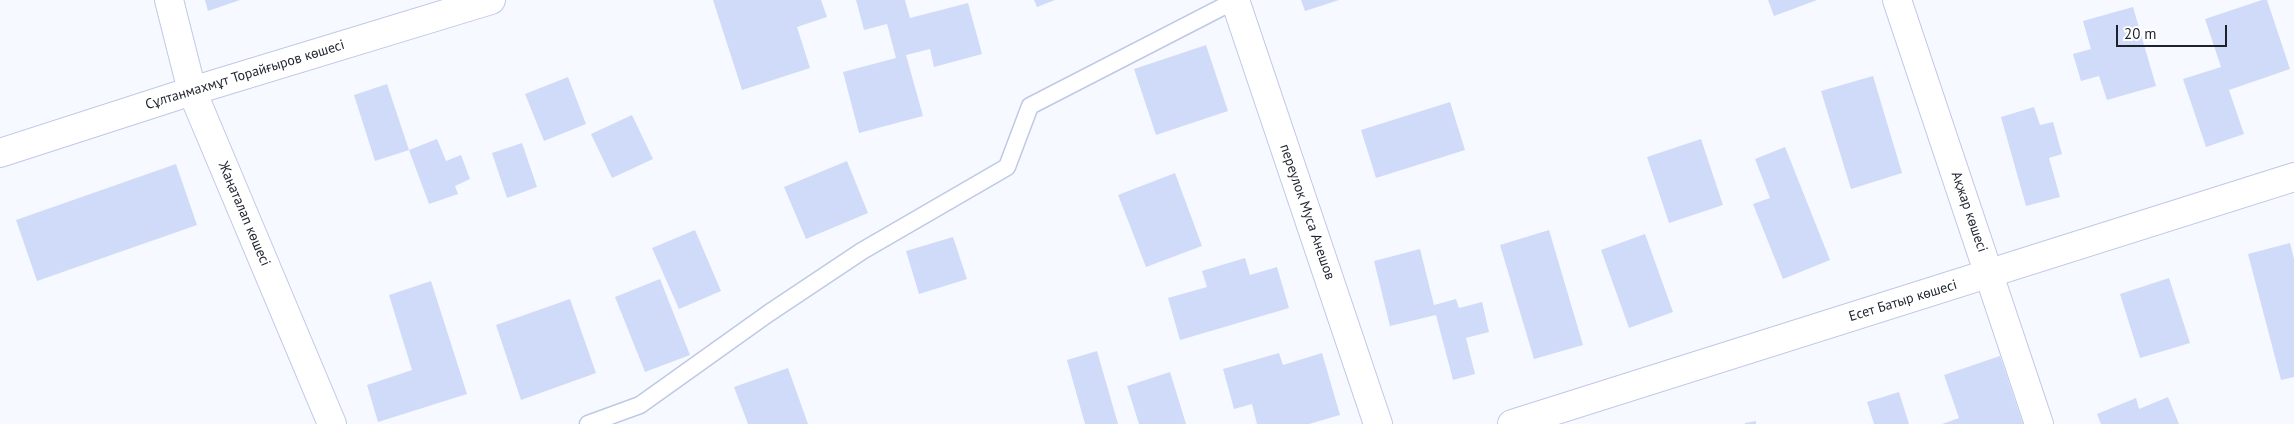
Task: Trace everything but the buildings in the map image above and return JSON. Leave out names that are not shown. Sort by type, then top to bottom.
[{"type":"street","name":"Жаңаталап көшесі","points":[[170,0],[192,91],[332,424]]},
{"type":"street","name":"Сұлтанмахмұт Торайғыров көшесі","points":[[0,153],[192,91],[491,0]]},
{"type":"street","name":"переулок Муса Анешов","points":[[1236,0],[1378,424]]},
{"type":"street","name":"Ақжар көшесі","points":[[1897,0],[2039,424]]},
{"type":"street","name":"Есет Батыр көшесі","points":[[1512,424],[2294,178]]},
{"type":"lane","points":[[588,424],[640,405],[769,313],[862,251],[1007,167],[1030,106],[1236,0]]}]
